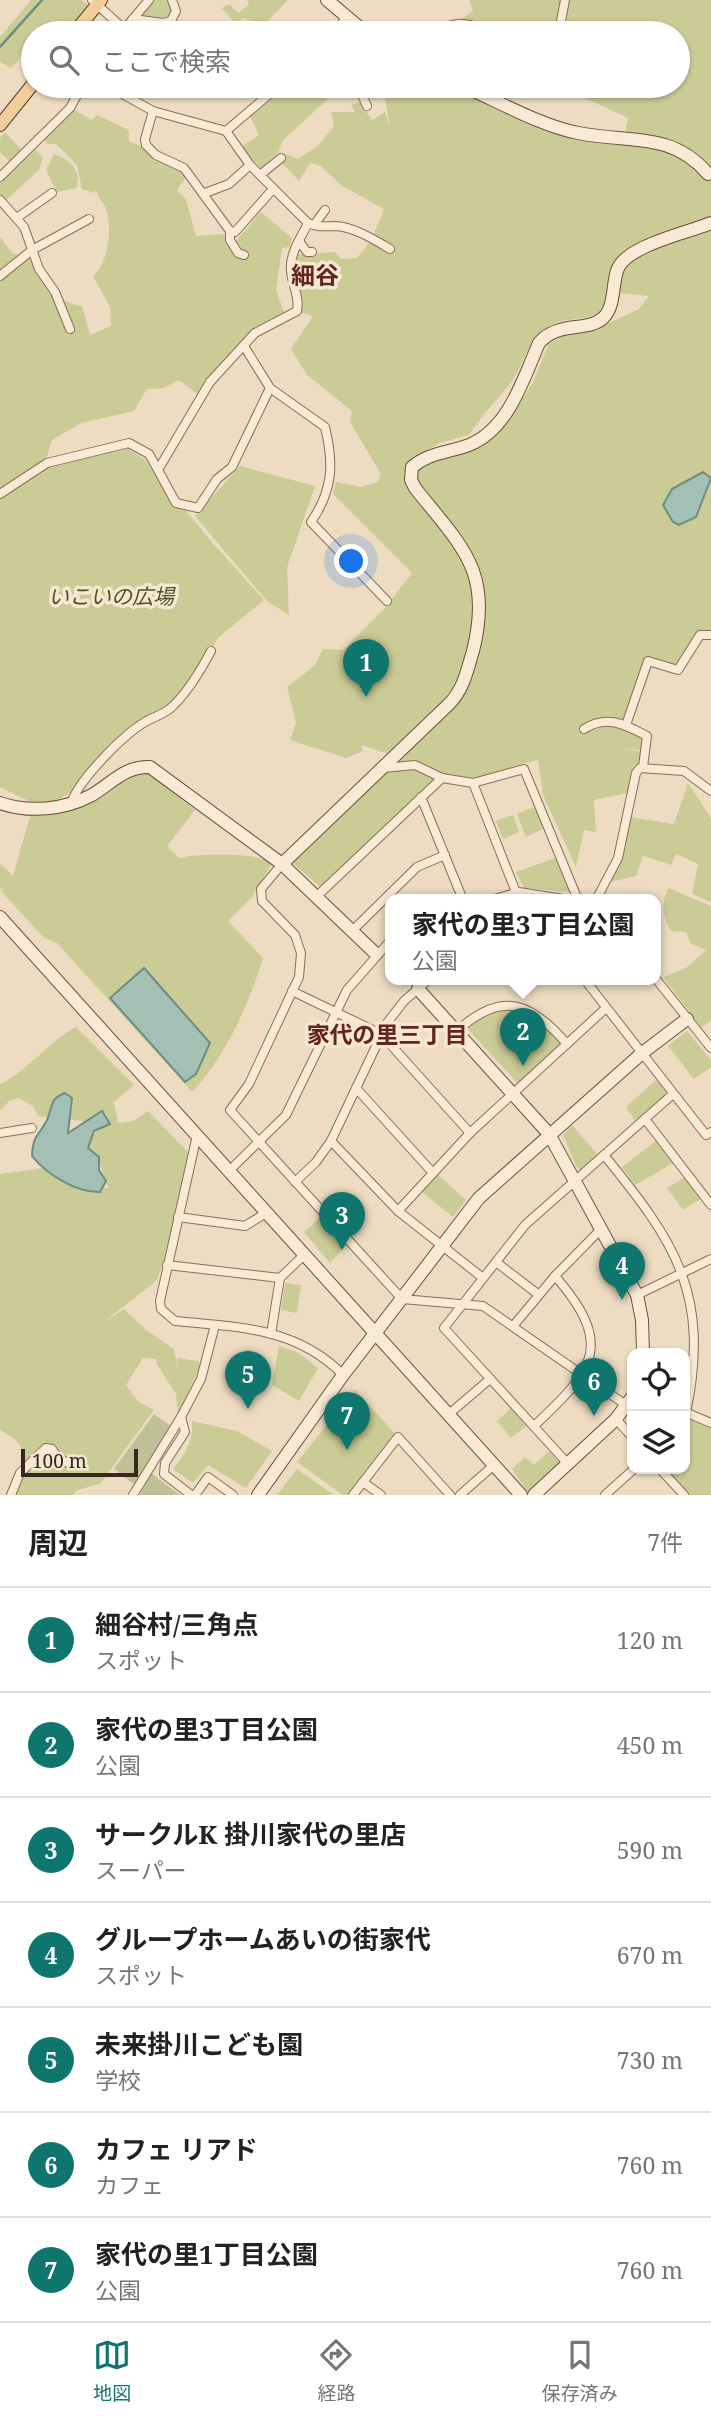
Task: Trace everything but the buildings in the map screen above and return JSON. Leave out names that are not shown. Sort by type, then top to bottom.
[{"type":"main road","points":[[83,21],[97,1]]},
{"type":"main road","points":[[0,125],[22,98]]},
{"type":"street","points":[[133,19],[149,0]]},
{"type":"street","points":[[171,21],[176,11],[172,0]]},
{"type":"street","points":[[327,0],[350,21]]},
{"type":"street","points":[[562,21],[565,0]]},
{"type":"street","points":[[97,1],[114,21]]},
{"type":"street","points":[[133,19],[148,21]]},
{"type":"street","points":[[0,177],[70,108],[75,98]]},
{"type":"street","points":[[130,98],[153,111],[226,131],[250,165],[311,224],[322,229],[337,226],[370,237],[390,249]]},
{"type":"street","points":[[226,131],[265,98]]},
{"type":"street","points":[[363,98],[367,106]]},
{"type":"street","points":[[493,98],[579,133],[624,137],[684,151],[708,174]]},
{"type":"street","points":[[153,111],[145,139],[146,145],[156,155],[184,169],[205,193],[230,231],[230,240],[238,253],[244,255]]},
{"type":"street","points":[[260,175],[281,158]]},
{"type":"street","points":[[205,193],[229,184],[250,165]]},
{"type":"street","points":[[230,231],[235,232],[254,214],[273,189]]},
{"type":"street","points":[[18,217],[52,193]]},
{"type":"street","points":[[0,200],[18,217],[70,329]]},
{"type":"street","points":[[158,470],[210,382],[255,333],[297,311],[299,302],[290,271],[299,241],[325,210]]},
{"type":"street","points":[[0,276],[32,250],[89,219]]},
{"type":"street","points":[[627,1400],[583,1374],[483,1306],[402,1299],[230,1110],[249,1084],[299,977],[301,953],[295,935],[262,901],[261,889],[282,864],[457,696],[465,680],[480,617],[478,582],[454,537],[415,488],[411,480],[412,467],[425,456],[468,445],[482,438],[499,422],[513,402],[539,343],[546,335],[562,327],[596,323],[605,316],[610,307],[615,274],[625,257],[711,223]]},
{"type":"street","points":[[299,241],[307,252],[313,252]]},
{"type":"street","points":[[244,346],[270,388],[326,427],[330,449],[330,485],[325,501],[311,522],[387,601]]},
{"type":"street","points":[[0,494],[47,463],[129,443],[149,454],[176,503],[198,508],[217,479],[232,467],[270,388]]},
{"type":"street","points":[[626,725],[648,661],[678,670],[699,635],[711,635]]},
{"type":"street","points":[[72,801],[78,786],[98,768],[110,750],[145,722],[173,706],[211,651]]},
{"type":"street","points":[[584,729],[604,720],[626,725],[648,736],[643,767]]},
{"type":"street","points":[[383,768],[415,765],[442,778],[473,783],[524,769],[576,894]]},
{"type":"street","points":[[0,803],[32,811],[90,796],[124,772],[137,766],[150,767],[282,864],[376,954]]},
{"type":"street","points":[[599,894],[618,858],[636,772],[643,767],[684,771],[711,791]]},
{"type":"street","points":[[316,897],[442,778]]},
{"type":"street","points":[[473,783],[518,894]]},
{"type":"street","points":[[421,797],[461,894]]},
{"type":"street","points":[[390,894],[417,867],[445,855]]},
{"type":"street","points":[[352,931],[385,899]]},
{"type":"street","points":[[0,917],[522,1495]]},
{"type":"street","points":[[229,1171],[286,1115],[347,990],[385,946]]},
{"type":"street","points":[[295,1182],[331,1141],[381,1034],[404,1001],[422,985]]},
{"type":"street","points":[[590,985],[706,1135],[711,1132]]},
{"type":"street","points":[[661,985],[711,1048]]},
{"type":"street","points":[[418,989],[515,1093],[549,1134],[637,1295],[642,1320],[643,1348]]},
{"type":"street","points":[[292,991],[336,1015],[381,1034],[470,1133]]},
{"type":"street","points":[[457,1031],[475,1015],[494,1007],[511,1006],[532,1010],[545,1019],[567,1045]]},
{"type":"street","points":[[398,1211],[470,1133],[606,1008]]},
{"type":"street","points":[[258,1495],[343,1375],[479,1198],[641,1054],[687,1019]]},
{"type":"street","points":[[356,1088],[433,1173]]},
{"type":"street","points":[[569,1465],[444,1328],[525,1225],[673,1094]]},
{"type":"street","points":[[645,1119],[710,1200]]},
{"type":"street","points":[[0,1133],[32,1128]]},
{"type":"street","points":[[197,1135],[160,1301],[167,1316],[174,1321],[215,1325],[294,1339],[313,1349],[343,1375]]},
{"type":"street","points":[[331,1141],[398,1211],[483,1278]]},
{"type":"street","points":[[604,1155],[672,1239],[690,1271],[698,1297],[703,1345],[699,1379],[686,1411]]},
{"type":"street","points":[[178,1217],[245,1226],[267,1213]]},
{"type":"street","points":[[514,1325],[555,1276],[601,1229]]},
{"type":"street","points":[[271,1334],[280,1278],[304,1255]]},
{"type":"street","points":[[637,1295],[711,1259]]},
{"type":"street","points":[[496,1262],[539,1295]]},
{"type":"street","points":[[167,1265],[280,1278]]},
{"type":"street","points":[[534,1426],[575,1387],[591,1352],[586,1318],[555,1276]]},
{"type":"street","points":[[133,1495],[201,1379],[215,1325]]},
{"type":"street","points":[[449,1415],[490,1378]]},
{"type":"street","points":[[534,1495],[616,1419],[627,1404]]},
{"type":"street","points":[[690,1415],[711,1423]]},
{"type":"street","points":[[181,1417],[185,1432],[165,1463],[164,1475],[193,1495],[208,1477],[233,1495]]},
{"type":"street","points":[[616,1419],[627,1431]]},
{"type":"street","points":[[353,1495],[398,1437],[450,1495]]},
{"type":"street","points":[[11,1495],[20,1473],[46,1448],[52,1449],[58,1458],[68,1463]]},
{"type":"street","points":[[460,1495],[494,1465]]},
{"type":"street","points":[[605,1495],[628,1474]]},
{"type":"street","points":[[665,1474],[684,1495]]},
{"type":"street","points":[[363,1482],[381,1495]]},
{"type":"green space","points":[[31,0],[82,0],[89,6],[76,21],[21,21],[21,57],[11,68],[0,62],[0,37]]},
{"type":"green space","points":[[151,0],[169,0],[174,12],[170,19],[164,21],[136,17]]},
{"type":"green space","points":[[247,0],[288,0],[268,21],[244,18],[233,21],[222,8],[229,4],[239,13],[249,4]]},
{"type":"green space","points":[[469,0],[711,0],[711,634],[698,633],[680,671],[649,661],[627,724],[645,737],[642,750],[621,748],[644,752],[642,765],[628,793],[594,800],[596,832],[584,830],[576,867],[543,795],[538,760],[473,783],[439,781],[324,890],[290,861],[383,768],[406,765],[390,761],[389,754],[361,745],[363,751],[346,758],[290,740],[296,723],[287,687],[314,666],[323,649],[343,650],[384,609],[412,573],[333,494],[336,482],[362,487],[377,482],[381,474],[350,422],[352,411],[307,375],[291,349],[313,316],[297,311],[293,255],[335,252],[341,259],[357,258],[372,239],[384,209],[342,186],[321,166],[310,163],[299,181],[282,163],[286,154],[298,159],[318,146],[334,126],[331,112],[355,112],[351,105],[360,102],[372,120],[385,112],[390,127],[385,98],[480,98],[515,112],[624,139],[628,118],[585,98],[690,98],[690,21],[459,21],[473,11]],"holes":[[[608,292],[649,296],[639,309],[594,330],[566,334],[549,344],[532,384],[500,432],[417,463],[412,485],[407,463],[439,443],[469,435],[515,377],[531,345],[542,331],[555,323],[601,312]]]},
{"type":"green space","points":[[273,98],[328,99],[283,140],[278,152],[261,168],[241,147],[259,135],[250,116]]},
{"type":"green space","points":[[73,109],[92,120],[97,115],[129,130],[129,141],[160,156],[186,177],[177,190],[186,199],[196,236],[223,234],[236,241],[261,212],[292,238],[290,247],[282,248],[276,291],[285,314],[255,331],[197,394],[179,380],[163,388],[147,389],[134,411],[81,423],[52,440],[46,460],[0,493],[0,237],[13,254],[29,256],[43,281],[57,295],[82,306],[90,335],[111,326],[110,307],[93,276],[102,263],[108,245],[109,225],[106,209],[96,189],[95,193],[82,189],[77,165],[56,144],[48,144],[44,140]]},
{"type":"green space","points":[[5,132],[22,150],[10,162],[0,152],[0,138]]},
{"type":"green space","points":[[36,150],[43,158],[39,170],[5,201],[0,195],[0,181]]},
{"type":"green space","points":[[54,154],[73,166],[78,176],[76,188],[57,192],[46,170]]},
{"type":"green space","name":"いこいの広場","points":[[127,448],[144,459],[209,539],[264,600],[219,637],[183,691],[170,704],[139,721],[109,749],[77,789],[43,808],[0,787],[0,499],[48,464]]},
{"type":"green space","points":[[240,466],[315,486],[287,568],[289,615],[267,601],[195,516]]},
{"type":"green space","points":[[148,772],[195,810],[167,846],[179,858],[227,854],[264,859],[272,863],[252,897],[228,921],[263,958],[257,976],[243,1012],[225,1046],[192,1092],[57,943],[44,938],[1,891],[4,888],[0,889],[0,863],[13,876],[30,816],[92,801],[135,774]]},
{"type":"green space","points":[[688,783],[711,818],[711,902],[692,894],[698,864],[676,854],[671,865],[643,856],[636,876],[611,882],[630,817],[674,824]]},
{"type":"green space","points":[[536,806],[545,828],[526,837],[517,814]]},
{"type":"green space","points":[[513,815],[519,832],[503,839],[496,821]]},
{"type":"green space","points":[[558,857],[572,892],[524,888],[516,872]]},
{"type":"green space","points":[[669,888],[711,906],[711,1021],[701,1027],[663,977],[686,968],[706,950],[690,943],[686,932],[671,931],[664,910],[664,898]]},
{"type":"green space","points":[[494,1008],[530,1010],[567,1044],[521,1087],[465,1026]]},
{"type":"green space","points":[[76,1027],[134,1085],[114,1102],[118,1123],[134,1121],[148,1111],[188,1152],[167,1265],[162,1265],[157,1280],[103,1323],[124,1309],[146,1330],[174,1349],[179,1375],[177,1358],[199,1361],[200,1366],[178,1416],[176,1394],[156,1363],[157,1359],[143,1358],[126,1385],[138,1401],[154,1410],[100,1484],[77,1490],[73,1495],[12,1495],[25,1474],[20,1445],[0,1430],[0,1174],[44,1168],[73,1185],[108,1188],[97,1154],[88,1149],[90,1136],[108,1124],[38,1116],[33,1106],[19,1098],[9,1101],[0,1111],[0,1084]]},
{"type":"green space","points":[[687,1031],[711,1060],[711,1067],[694,1079],[668,1046]]},
{"type":"green space","points":[[656,1080],[666,1091],[665,1095],[636,1122],[626,1107]]},
{"type":"green space","points":[[572,1125],[598,1155],[581,1170],[577,1168],[563,1135]]},
{"type":"green space","points":[[656,1141],[673,1163],[635,1185],[622,1167]]},
{"type":"green space","points":[[437,1174],[466,1200],[453,1217],[422,1192]]},
{"type":"green space","points":[[685,1177],[702,1198],[683,1210],[667,1188]]},
{"type":"green space","points":[[321,1217],[346,1245],[330,1263],[304,1232]]},
{"type":"green space","points":[[285,1283],[301,1285],[297,1313],[281,1310]]},
{"type":"green space","points":[[279,1346],[299,1353],[318,1368],[299,1401],[272,1385]]},
{"type":"green space","points":[[355,1390],[398,1437],[347,1495],[343,1495],[297,1462]]},
{"type":"green space","points":[[511,1408],[527,1425],[511,1438],[497,1421]]},
{"type":"green space","points":[[154,1414],[172,1427],[135,1485],[114,1469]]},
{"type":"green space","points":[[690,1415],[711,1423],[711,1495],[687,1495],[668,1474],[690,1474]]},
{"type":"green space","points":[[192,1421],[237,1431],[272,1451],[246,1488],[208,1465],[193,1483],[173,1469],[188,1447],[192,1435]]},
{"type":"green space","points":[[549,1451],[561,1464],[530,1495],[512,1469],[525,1457],[534,1465]]},
{"type":"green space","points":[[297,1469],[334,1495],[277,1495]]},
{"type":"green space","points":[[151,1473],[180,1495],[140,1495]]},
{"type":"shaded area","points":[[703,472],[711,478],[696,517],[679,525],[673,522],[663,505],[672,489]]},
{"type":"shaded area","points":[[144,968],[210,1043],[196,1074],[185,1082],[110,998]]},
{"type":"shaded area","points":[[65,1093],[72,1098],[68,1133],[102,1111],[110,1124],[94,1131],[88,1148],[99,1157],[99,1170],[106,1181],[100,1192],[72,1186],[45,1169],[32,1156],[35,1139],[47,1120],[52,1104]]},
{"type":"waterway","points":[[23,21],[42,0]]},
{"type":"waterway","points":[[0,47],[21,24]]},
{"type":"place","name":"細谷村/三角点","points":[[366,697]]},
{"type":"place","name":"家代の里3丁目公園","points":[[523,1066]]},
{"type":"place","name":"サークルK 掛川家代の里店","points":[[342,1250]]},
{"type":"place","name":"グループホームあいの街家代","points":[[622,1300]]},
{"type":"place","name":"未来掛川こども園","points":[[248,1409]]},
{"type":"place","name":"カフェ リアド","points":[[594,1416]]},
{"type":"place","name":"家代の里1丁目公園","points":[[347,1450]]},
{"type":"district","name":"細谷","points":[[315,276]]},
{"type":"district","name":"家代の里三丁目","points":[[387,1035]]}]
